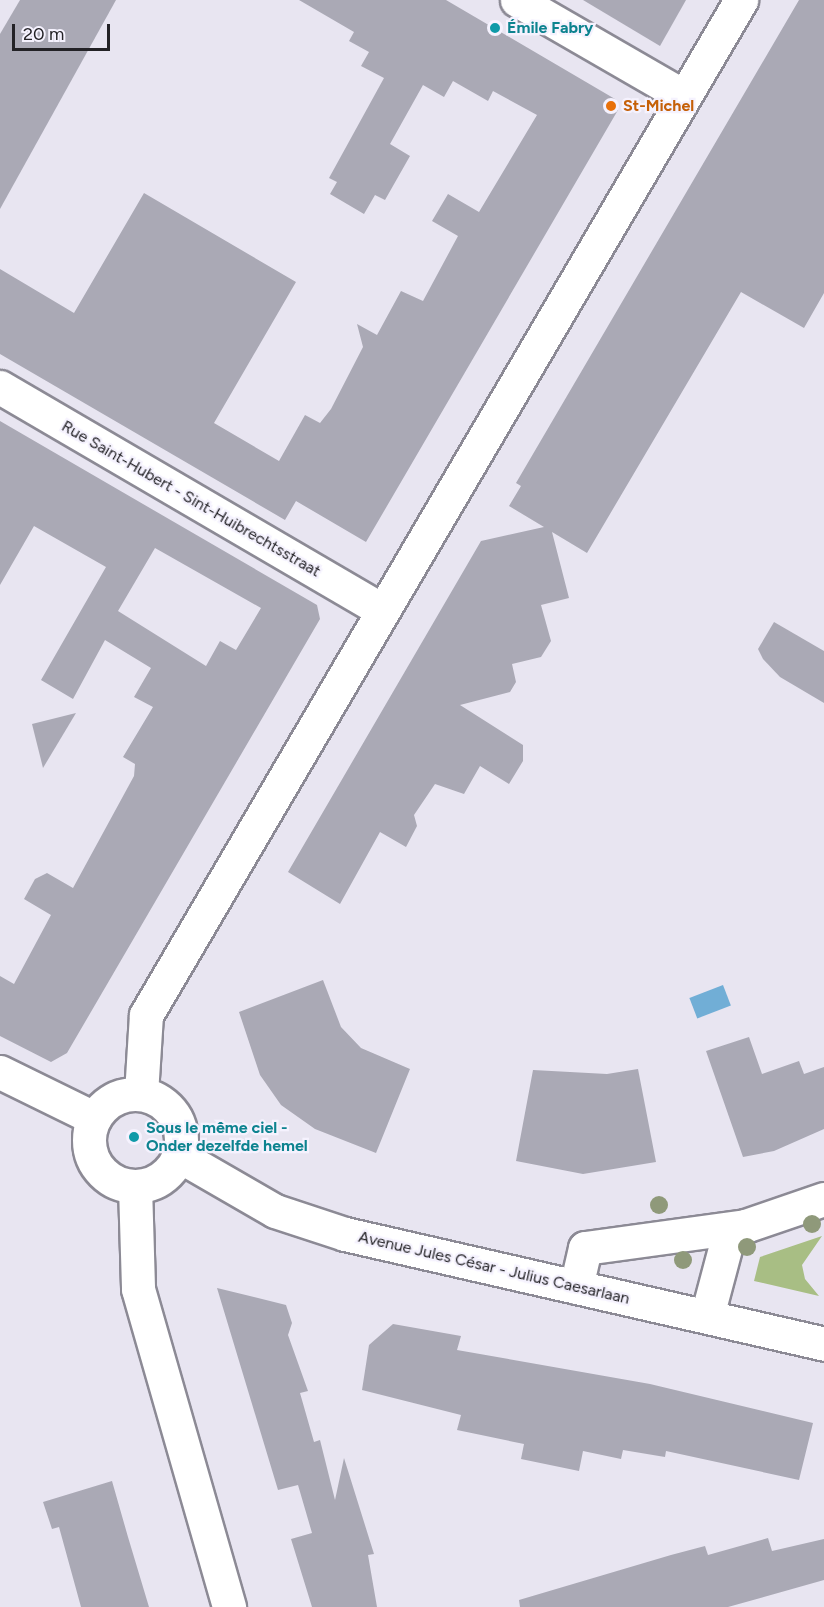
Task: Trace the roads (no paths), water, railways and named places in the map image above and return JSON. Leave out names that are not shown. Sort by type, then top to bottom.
[{"type":"street","points":[[517,0],[683,96]]},
{"type":"street","points":[[141,1094],[146,1015],[741,0]]},
{"type":"street","name":"Rue Saint-Hubert - Sint-Huibrechtsstraat","points":[[0,387],[382,610]]},
{"type":"street","points":[[0,1072],[94,1118]]},
{"type":"street","points":[[141,1094],[163,1103],[177,1121],[178,1155],[161,1177],[135,1186],[119,1183],[95,1164],[89,1141],[94,1118],[114,1099],[141,1094]]},
{"type":"street","name":"Avenue Jules César - Julius Caesarlaan","points":[[178,1155],[275,1211],[345,1234],[824,1344]]},
{"type":"street","points":[[135,1186],[138,1289],[229,1607]]},
{"type":"street","points":[[576,1287],[585,1248],[746,1226],[824,1199]]},
{"type":"street","points":[[707,1316],[728,1237],[746,1226]]},
{"type":"water","points":[[723,985],[731,1006],[697,1018],[689,998]]},
{"type":"place","name":"Émile Fabry","points":[[495,28]]},
{"type":"place","name":"St-Michel","points":[[611,106]]},
{"type":"place","name":"Sous le même ciel - Onder dezelfde hemel","points":[[134,1137]]}]
